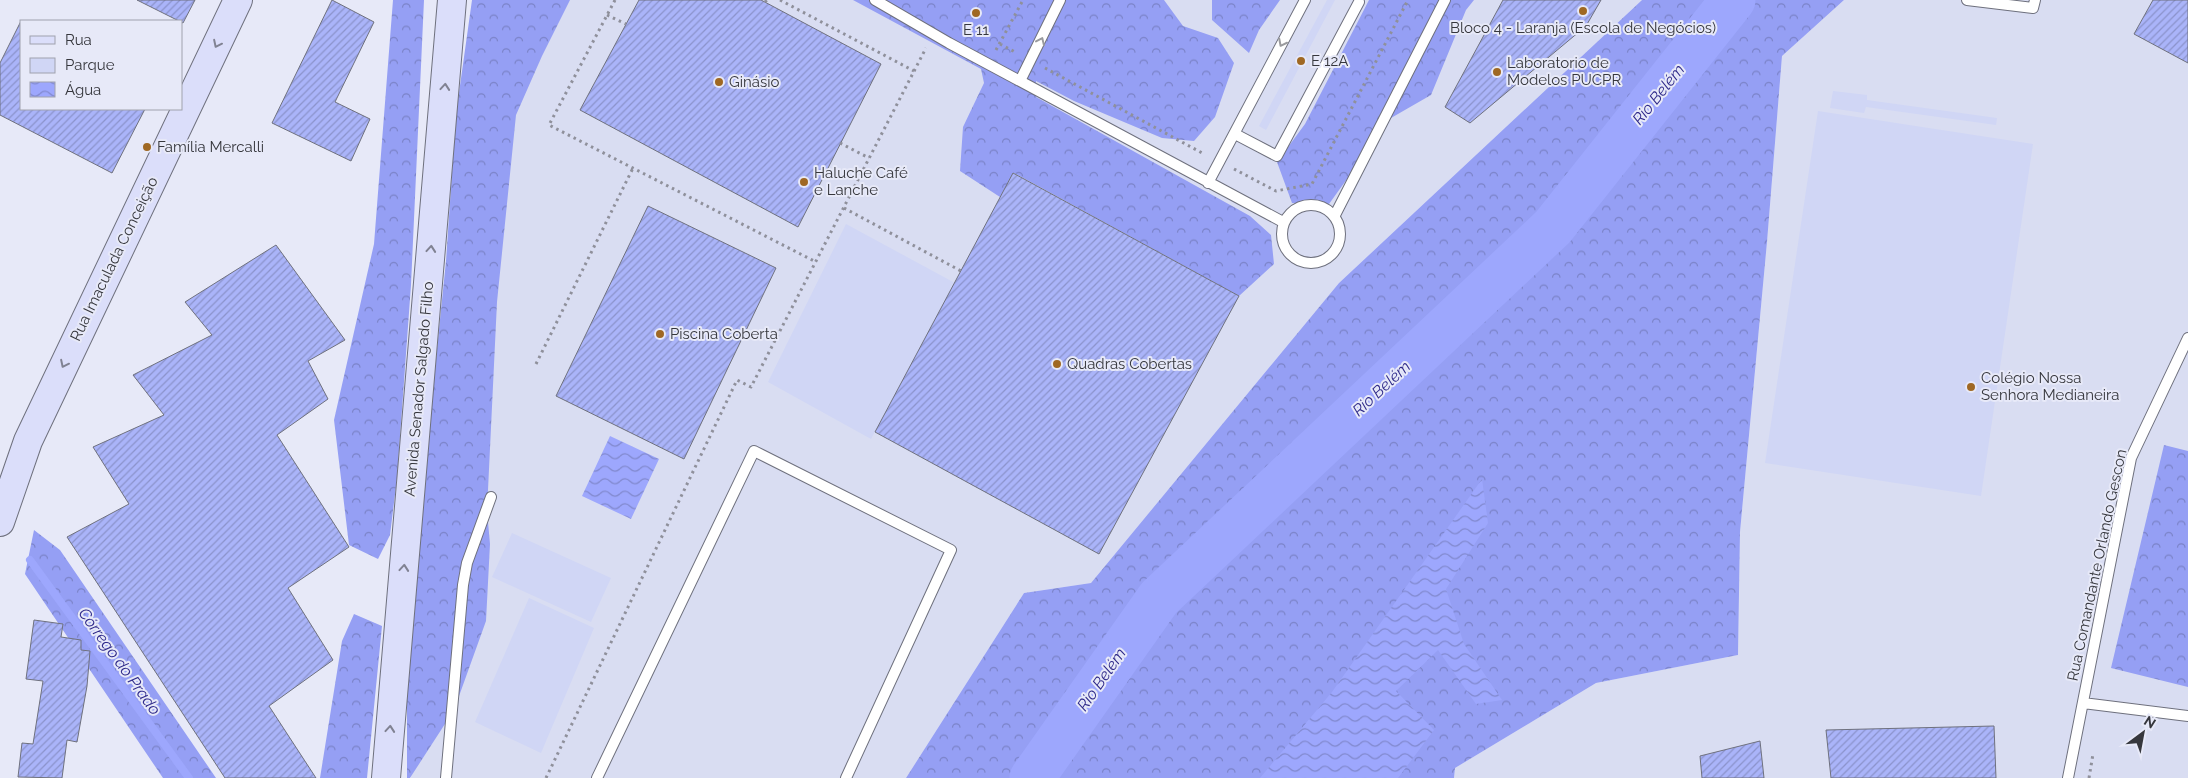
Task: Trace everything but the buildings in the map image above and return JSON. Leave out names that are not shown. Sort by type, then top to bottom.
[{"type":"main road","name":"Rua Imaculada Conceição","points":[[0,522],[28,441],[238,0]]},
{"type":"main road","name":"Avenida Senador Salgado Filho","points":[[386,778],[452,0]]},
{"type":"lane","points":[[875,0],[933,34],[1283,222]]},
{"type":"lane","points":[[1020,81],[1060,0]]},
{"type":"lane","points":[[1208,183],[1305,0]]},
{"type":"lane","points":[[1335,215],[1445,0]]},
{"type":"lane","points":[[1967,0],[2033,8],[2035,0]]},
{"type":"lane","points":[[1235,134],[1277,156],[1358,1]]},
{"type":"lane","points":[[1307,204],[1322,206],[1335,215],[1341,232],[1337,249],[1324,261],[1306,264],[1290,256],[1282,240],[1283,222],[1293,210],[1307,204]]},
{"type":"lane","name":"Rua Comandante Orlando Gescon","points":[[2068,778],[2131,458],[2188,338]]},
{"type":"lane","points":[[597,778],[754,451],[951,550],[846,778]]},
{"type":"lane","points":[[446,778],[463,585],[467,563],[491,497]]},
{"type":"lane","points":[[2083,703],[2188,716]]},
{"type":"path","points":[[615,0],[549,125],[816,262]]},
{"type":"path","points":[[780,0],[914,71]]},
{"type":"path","points":[[989,64],[1023,0]]},
{"type":"path","points":[[607,15],[626,24]]},
{"type":"path","points":[[546,778],[737,380],[751,387],[933,34]]},
{"type":"path","points":[[840,143],[869,158]]},
{"type":"path","points":[[536,364],[633,168]]},
{"type":"path","points":[[844,208],[961,271]]},
{"type":"path","points":[[2089,778],[2094,750]]},
{"type":"shaded area","points":[[498,0],[1642,0],[1339,283],[1091,583],[1024,593],[906,778],[411,778]]},
{"type":"shaded area","name":"Colégio Nossa Senhora Medianeira","points":[[1844,0],[2188,0],[2188,778],[1454,778],[1455,768],[1596,683],[1738,655],[1740,532],[1782,56]]},
{"type":"green space","points":[[393,0],[424,0],[411,285],[397,478],[390,535],[378,559],[349,545],[334,420],[374,244]]},
{"type":"green space","points":[[472,0],[570,0],[542,56],[516,115],[497,302],[487,511],[490,544],[486,621],[454,710],[410,778],[407,778],[407,690],[420,515],[446,261],[456,114]]},
{"type":"green space","points":[[853,0],[1164,0],[1183,26],[1218,38],[1234,63],[1215,117],[1194,141],[1162,138],[1074,101],[1036,81],[1036,97],[1250,216],[1271,235],[1274,264],[1239,296],[1014,173],[1000,197],[960,171],[963,127],[984,83],[981,69]]},
{"type":"green space","points":[[1212,0],[1280,0],[1259,30],[1249,53],[1212,20]]},
{"type":"green space","points":[[1327,0],[1335,0],[1266,130],[1259,126]]},
{"type":"green space","points":[[1369,0],[1474,0],[1466,10],[1431,95],[1391,118],[1329,204],[1292,203],[1277,162],[1305,124]]},
{"type":"green space","points":[[1642,0],[1844,0],[1782,56],[1740,532],[1738,655],[1596,683],[1455,768],[1454,778],[906,778],[1024,593],[1091,583],[1339,283]]},
{"type":"green space","points":[[1833,91],[1867,95],[1867,100],[1997,118],[1996,125],[1866,107],[1864,113],[1830,108]]},
{"type":"green space","points":[[1818,111],[2033,144],[1981,496],[1765,463]]},
{"type":"green space","points":[[846,224],[955,283],[871,439],[768,382]]},
{"type":"green space","points":[[2164,445],[2188,451],[2188,687],[2111,668]]},
{"type":"green space","points":[[34,530],[60,550],[216,778],[163,778],[25,574]]},
{"type":"green space","points":[[512,533],[611,578],[591,622],[492,577]]},
{"type":"green space","points":[[529,598],[594,628],[541,753],[475,722]]},
{"type":"green space","points":[[354,614],[382,626],[367,778],[320,778],[342,641]]},
{"type":"water","points":[[610,436],[659,459],[631,519],[582,496]]},
{"type":"water","points":[[1482,479],[1488,523],[1446,589],[1464,644],[1502,700],[1476,704],[1438,650],[1396,691],[1434,730],[1398,778],[1260,778],[1332,692]]},
{"type":"waterway","name":"Rio Belém","points":[[1032,778],[1159,598],[1553,227],[1733,0]]},
{"type":"waterway","name":"Córrego do Prado","points":[[30,560],[189,778]]},
{"type":"place","name":"Bloco 4 - Laranja (Escola de Negócios)","points":[[1583,11]]},
{"type":"place","name":"E 11","points":[[976,13]]},
{"type":"place","name":"E 12A","points":[[1301,61]]},
{"type":"place","name":"Laboratorio de Modelos PUCPR","points":[[1497,72]]},
{"type":"place","name":"Ginásio","points":[[719,82]]},
{"type":"place","name":"Família Mercalli","points":[[147,147]]},
{"type":"place","name":"Haluche Café e Lanche","points":[[804,182]]},
{"type":"place","name":"Piscina Coberta","points":[[660,334]]},
{"type":"place","name":"Quadras Cobertas","points":[[1057,364]]},
{"type":"place","name":"Colégio Nossa Senhora Medianeira","points":[[1971,387]]}]
